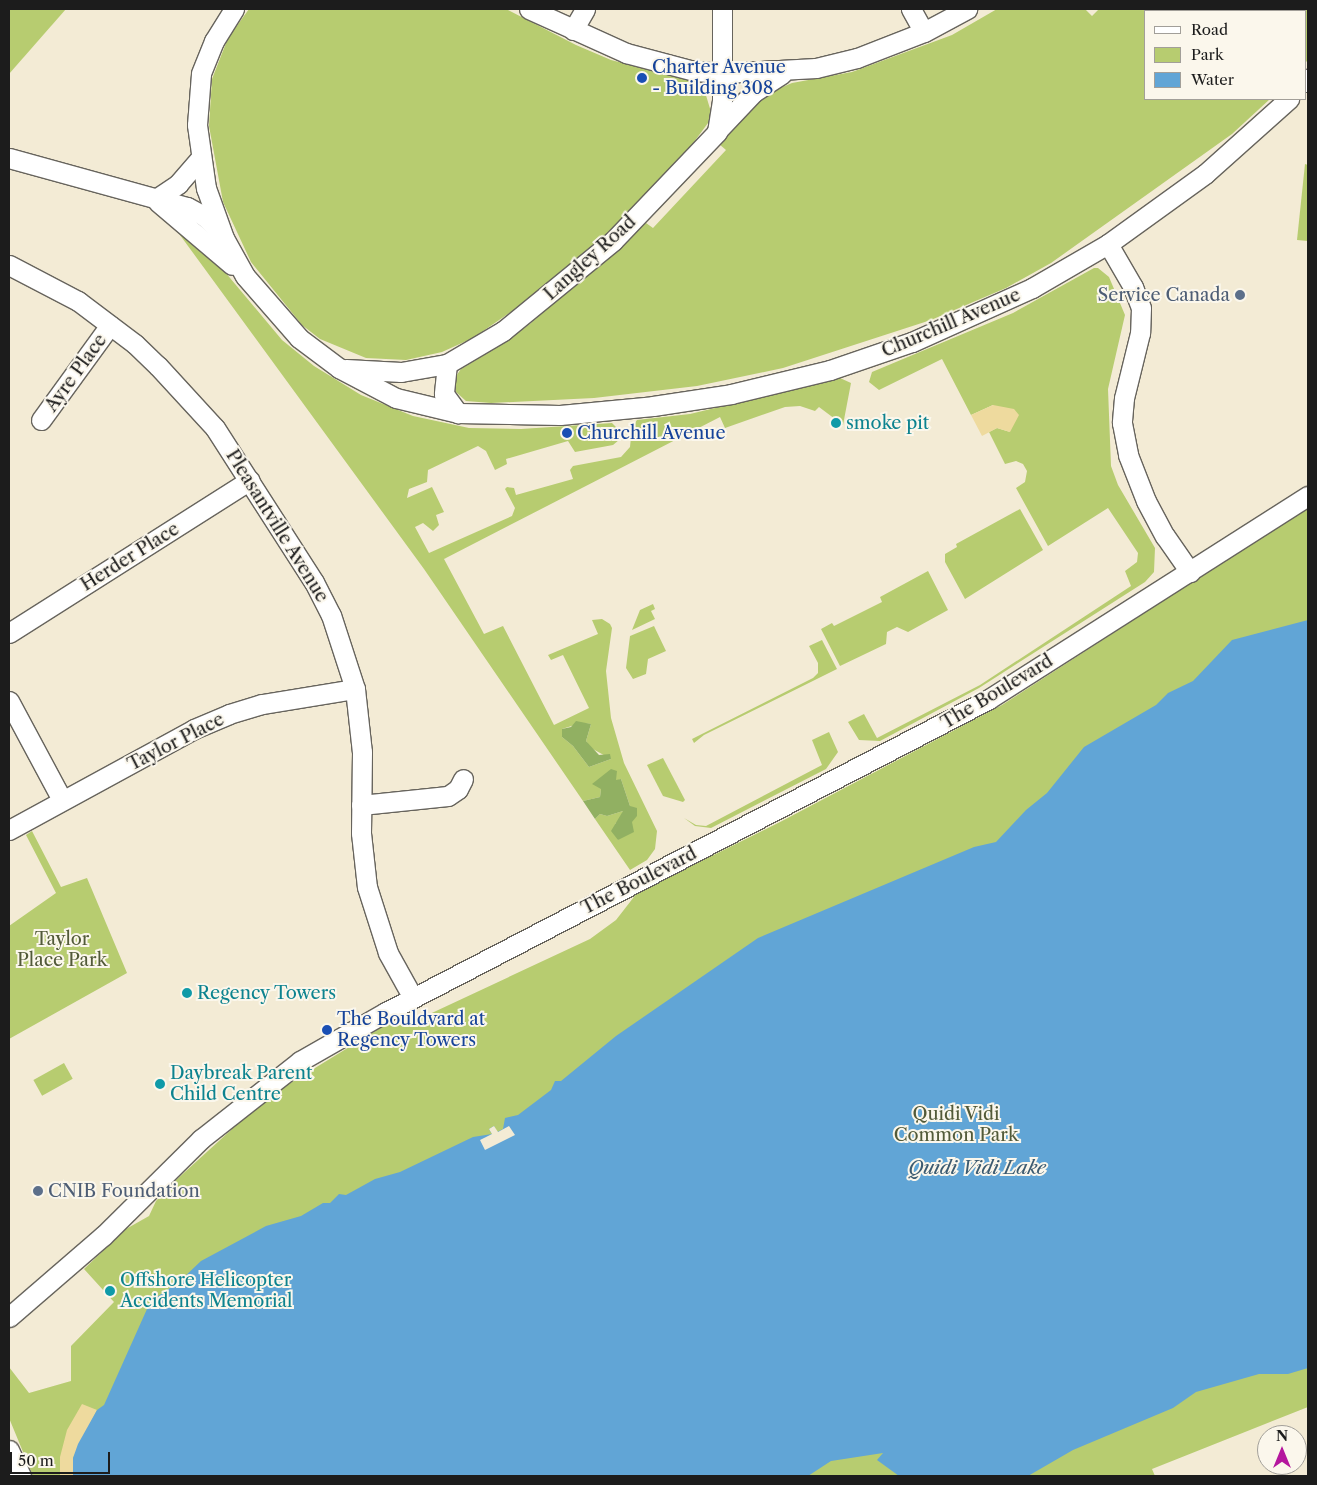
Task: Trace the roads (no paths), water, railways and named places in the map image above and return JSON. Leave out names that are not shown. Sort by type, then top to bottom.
[{"type":"street","points":[[224,238],[200,158],[196,112],[198,86],[214,41],[234,9]]},
{"type":"street","points":[[529,9],[626,53],[694,71],[724,73],[787,71],[857,58],[924,32],[966,9]]},
{"type":"street","points":[[573,30],[585,9]]},
{"type":"street","name":"Langley Road","points":[[716,132],[721,117],[724,73],[722,9]]},
{"type":"street","points":[[911,9],[924,32]]},
{"type":"street","name":"Langley Road","points":[[339,368],[401,372],[446,364],[503,332],[579,271],[679,175],[754,92],[787,71]]},
{"type":"street","name":"Churchill Avenue","points":[[245,276],[299,338],[339,368],[396,398],[458,414],[560,415],[653,406],[794,380],[860,360],[948,328],[1032,288],[1108,244],[1205,174],[1288,100]]},
{"type":"street","points":[[9,158],[196,211],[214,225],[224,238],[245,276]]},
{"type":"street","points":[[156,199],[178,184],[200,158]]},
{"type":"street","points":[[156,199],[245,276]]},
{"type":"street","points":[[1108,244],[1133,287],[1141,308],[1140,333],[1126,384],[1122,423],[1128,455],[1146,501],[1165,536],[1190,572]]},
{"type":"street","name":"Pleasantville Avenue","points":[[9,265],[49,283],[110,324],[158,366],[215,428],[291,543],[332,615],[355,689],[362,744],[361,805],[363,860],[373,910],[388,953],[413,998]]},
{"type":"street","name":"Ayre Place","points":[[41,420],[110,324]]},
{"type":"street","points":[[446,364],[444,394],[458,414]]},
{"type":"street","name":"Herder Place","points":[[9,632],[250,480]]},
{"type":"street","name":"The Boulevard","points":[[9,1317],[103,1236],[200,1139],[272,1081],[328,1044],[413,998],[989,700],[1308,496]]},
{"type":"street","name":"Taylor Place","points":[[9,830],[62,800],[229,714],[262,704],[355,689]]},
{"type":"street","points":[[9,700],[62,800]]},
{"type":"street","points":[[361,805],[448,796],[458,789],[463,779]]},
{"type":"street","points":[[9,1450],[21,1476]]},
{"type":"water","name":"Quidi Vidi Lake","points":[[1308,620],[1308,1368],[1288,1374],[1259,1374],[1196,1392],[1173,1408],[1073,1450],[1028,1476],[899,1476],[877,1460],[883,1453],[831,1461],[808,1476],[73,1476],[73,1458],[78,1444],[97,1410],[104,1405],[147,1309],[154,1299],[180,1281],[201,1261],[266,1226],[301,1216],[323,1203],[330,1203],[339,1194],[346,1195],[375,1179],[400,1172],[473,1137],[492,1134],[489,1129],[494,1126],[497,1132],[503,1129],[505,1118],[518,1115],[551,1090],[555,1081],[561,1081],[616,1036],[758,938],[974,847],[996,842],[1026,810],[1047,793],[1084,747],[1156,705],[1168,693],[1193,681],[1232,640]]},
{"type":"place","name":"Charter Avenue - Building 308","points":[[642,78]]},
{"type":"place","name":"Service Canada","points":[[1240,295]]},
{"type":"place","name":"smoke pit","points":[[836,423]]},
{"type":"place","name":"Churchill Avenue","points":[[567,433]]},
{"type":"place","name":"Regency Towers","points":[[187,993]]},
{"type":"place","name":"The Bouldvard at Regency Towers","points":[[327,1030]]},
{"type":"place","name":"Daybreak Parent Child Centre","points":[[160,1084]]},
{"type":"place","name":"CNIB Foundation","points":[[38,1191]]},
{"type":"place","name":"Offshore Helicopter Accidents Memorial","points":[[110,1291]]},
{"type":"park label","name":"Taylor Place Park","points":[[62,950]]},
{"type":"park label","name":"Quidi Vidi Common Park","points":[[956,1125]]}]
